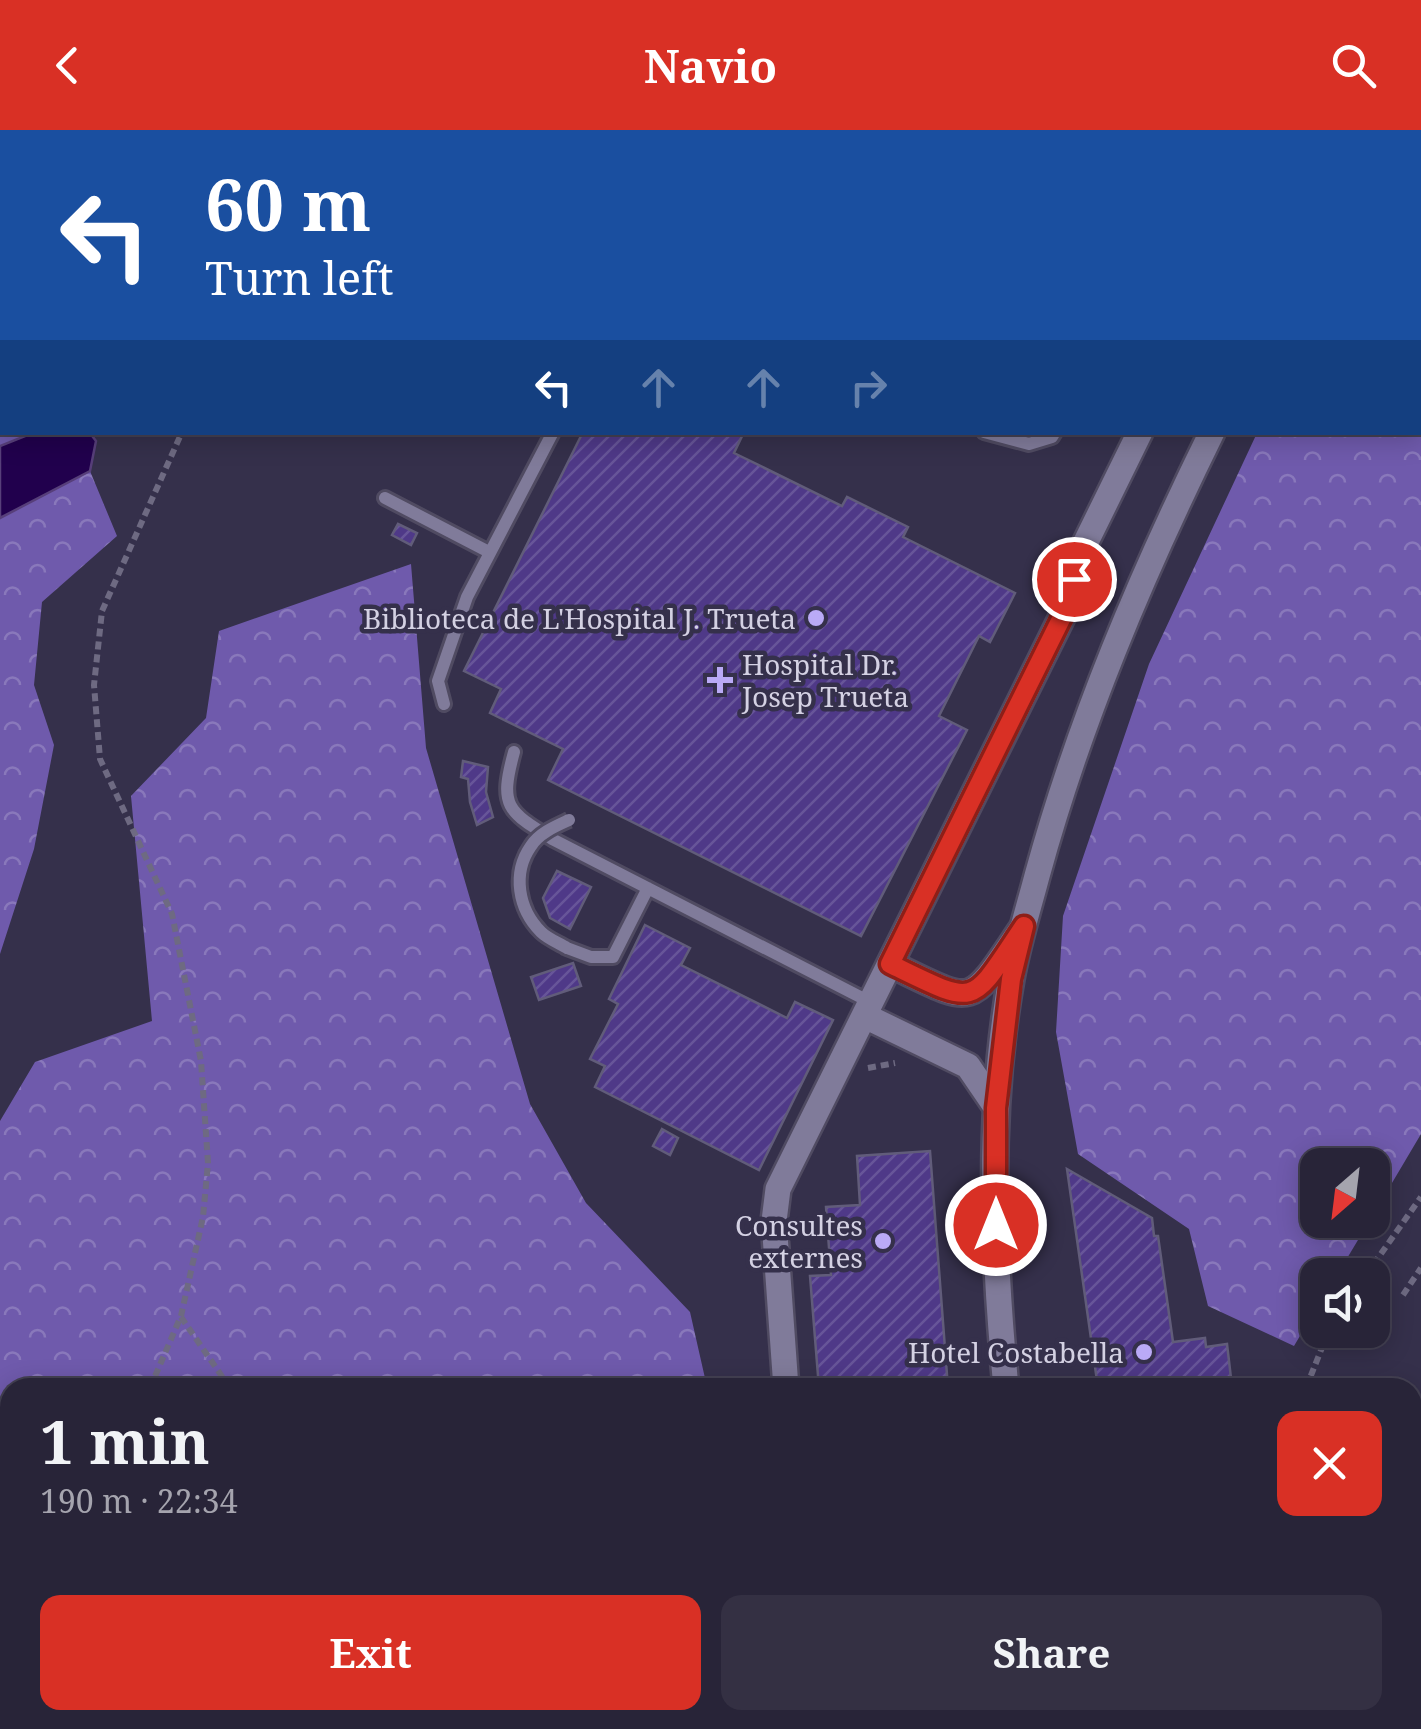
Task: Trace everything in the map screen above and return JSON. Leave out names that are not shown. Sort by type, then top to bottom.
[{"type":"street","points":[[785,1378],[774,1221],[778,1189],[1065,611],[1083,548],[1139,435]]},
{"type":"street","points":[[1005,1378],[996,1290],[996,1108],[1011,979],[1057,802],[1090,709],[1162,534],[1211,435]]},
{"type":"street","points":[[890,964],[952,994],[968,994],[982,987],[1024,926]]},
{"type":"street","points":[[868,1009],[914,1040],[968,1066],[996,1108]]},
{"type":"lane","points":[[444,704],[438,682],[467,597],[552,435]]},
{"type":"lane","points":[[995,435],[1029,444],[1053,435]]},
{"type":"lane","points":[[385,498],[488,552]]},
{"type":"lane","points":[[514,752],[504,789],[518,818],[868,1009]]},
{"type":"lane","points":[[570,820],[531,844],[518,888],[525,910],[542,933],[591,956],[613,957],[648,888]]},
{"type":"path","points":[[154,1378],[181,1316],[203,1217],[208,1162],[201,1061],[172,914],[100,759],[94,685],[102,611],[181,435]]},
{"type":"path","points":[[862,1069],[904,1061],[914,1040]]},
{"type":"path","points":[[1378,1258],[1421,1197]]},
{"type":"path","points":[[1402,1294],[1421,1268]]},
{"type":"path","points":[[181,1316],[223,1378]]},
{"type":"path","points":[[1310,1378],[1322,1348]]},
{"type":"green space","points":[[0,435],[30,435],[0,446]]},
{"type":"green space","points":[[1256,435],[1421,435],[1421,1134],[1390,1186],[1390,1148],[1300,1148],[1300,1238],[1359,1238],[1347,1258],[1300,1258],[1300,1336],[1294,1346],[1208,1306],[1189,1229],[1078,1154],[1056,1032],[1063,916],[1149,664]]},
{"type":"green space","points":[[90,471],[117,536],[42,602],[34,685],[54,745],[34,849],[0,954],[0,518]]},
{"type":"green space","points":[[411,564],[426,748],[530,1104],[586,1203],[690,1312],[705,1378],[0,1378],[0,1121],[35,1062],[152,1021],[131,796],[206,718],[219,631]]},
{"type":"shaded area","points":[[28,435],[92,435],[96,441],[90,471],[0,518],[0,446]]},
{"type":"building","name":"Hospital Dr. Josep Trueta","points":[[582,435],[743,435],[734,453],[842,506],[847,497],[908,527],[903,537],[1015,593],[990,642],[979,636],[939,716],[967,730],[861,936],[548,780],[563,749],[490,713],[501,689],[464,671]]},
{"type":"building","points":[[398,524],[417,533],[411,545],[392,535]]},
{"type":"building","points":[[463,761],[488,767],[486,792],[493,817],[477,825],[468,779],[461,777]]},
{"type":"building","points":[[557,871],[591,887],[570,929],[550,918],[543,898]]},
{"type":"building","points":[[645,925],[690,948],[681,965],[787,1018],[795,1002],[833,1020],[759,1170],[595,1087],[605,1066],[590,1059],[618,1004],[609,999]]},
{"type":"building","points":[[573,963],[581,986],[539,1000],[531,977]]},
{"type":"building","points":[[662,1129],[678,1138],[670,1155],[653,1146]]},
{"type":"building","name":"Consultes externes","points":[[930,1151],[947,1378],[818,1378],[810,1276],[831,1275],[826,1207],[860,1205],[857,1156]]},
{"type":"building","points":[[1067,1169],[1152,1218],[1173,1342],[1205,1338],[1206,1347],[1227,1344],[1231,1378],[1097,1378]]},
{"type":"place","name":"Biblioteca de L'Hospital J. Trueta","points":[[816,618]]},
{"type":"place","name":"Hospital Dr. Josep Trueta","points":[[720,680]]},
{"type":"place","name":"Consultes externes","points":[[883,1241]]},
{"type":"place","name":"Hotel Costabella","points":[[1144,1352]]},
{"type":"route","points":[[996,1225],[996,1108],[1011,979],[1024,926],[982,987],[968,994],[952,994],[890,964],[1065,611],[1074,579]]}]
